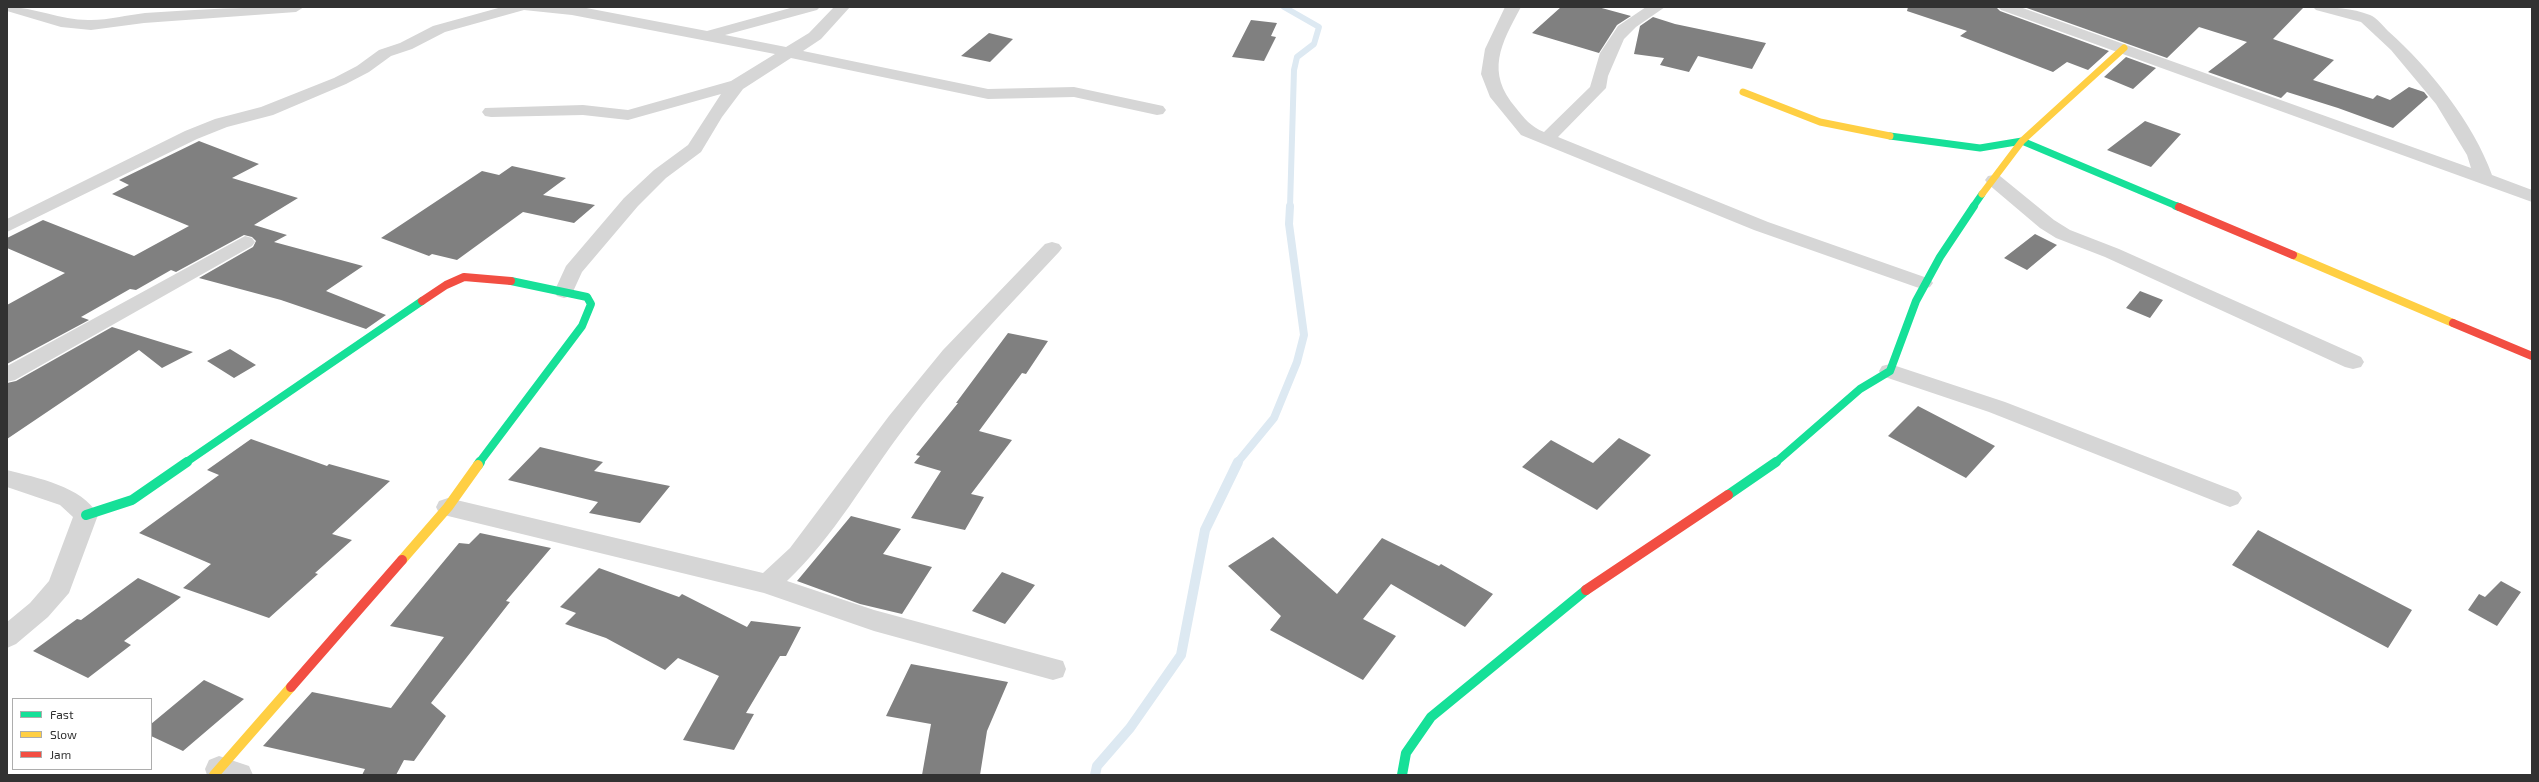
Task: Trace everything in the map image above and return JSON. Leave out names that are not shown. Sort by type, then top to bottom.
[{"type":"street","points":[[10,7],[61,22],[91,25],[144,18],[296,7]]},
{"type":"street","points":[[7,226],[191,135],[221,123],[267,111],[340,81],[363,70],[389,50],[406,46],[451,25],[492,16],[519,7]]},
{"type":"street","points":[[530,7],[572,10],[706,34],[988,94],[1074,92],[1156,110]]},
{"type":"street","points":[[615,7],[643,23]]},
{"type":"street","points":[[706,34],[812,7]]},
{"type":"street","points":[[491,112],[583,110],[628,115],[672,104],[700,93],[737,85],[815,36],[842,7]]},
{"type":"street","points":[[1513,7],[1496,40],[1489,74],[1504,106],[1527,131],[1761,226],[1923,283]]},
{"type":"street","points":[[1546,139],[1598,88],[1597,78],[1609,47],[1616,37],[1632,20],[1657,7]]},
{"type":"street","points":[[2006,7],[2124,48],[2532,196]]},
{"type":"street","points":[[2321,7],[2366,19],[2397,47],[2443,102],[2476,155],[2484,179]]},
{"type":"street","points":[[1402,775],[1406,753],[1431,717],[1572,599],[1773,465],[1860,389],[1890,371],[1897,345],[1923,283],[2022,141],[2124,48]]},
{"type":"street","points":[[564,292],[573,270],[631,202],[660,174],[695,148],[714,116],[737,85]]},
{"type":"street","points":[[1743,92],[1820,122],[1901,138],[1980,148],[2022,141],[2532,356]]},
{"type":"street","points":[[1994,180],[2047,224],[2063,234],[2112,253],[2353,362]]},
{"type":"street","points":[[7,375],[245,242]]},
{"type":"street","points":[[768,584],[799,555],[897,421],[951,355],[1052,248]]},
{"type":"street","points":[[86,515],[132,500],[446,285],[464,277],[517,282],[586,297],[591,304],[589,314],[448,507],[224,773]]},
{"type":"street","points":[[1890,371],[1997,407],[2230,498]]},
{"type":"street","points":[[7,478],[68,499],[86,515]]},
{"type":"street","points":[[448,507],[768,584],[808,600],[868,618],[1053,669]]},
{"type":"street","points":[[7,637],[39,610],[60,586],[86,515]]},
{"type":"building","points":[[1561,7],[1598,7],[1631,16],[1617,25],[1599,53],[1532,33]]},
{"type":"building","points":[[1908,7],[1996,7],[2000,11],[2109,51],[2088,70],[2067,62],[2053,72],[1960,36],[1967,31],[1907,11]]},
{"type":"building","points":[[2024,7],[2304,7],[2273,39],[2334,60],[2313,80],[2373,99],[2377,95],[2390,100],[2409,87],[2424,92],[2428,97],[2393,128],[2338,108],[2287,92],[2281,98],[2208,72],[2247,42],[2199,27],[2167,58]]},
{"type":"building","points":[[1653,17],[1675,24],[1766,43],[1752,69],[1698,56],[1689,72],[1660,65],[1664,58],[1634,54],[1640,26]]},
{"type":"building","points":[[1251,20],[1277,23],[1271,36],[1276,37],[1264,61],[1232,57]]},
{"type":"building","points":[[989,33],[1013,39],[990,62],[961,56]]},
{"type":"building","points":[[2126,57],[2156,68],[2133,89],[2104,77]]},
{"type":"building","points":[[2145,121],[2181,134],[2151,167],[2107,150]]},
{"type":"building","points":[[199,141],[259,164],[232,178],[298,198],[254,225],[287,235],[274,242],[363,266],[326,291],[386,315],[366,329],[281,300],[199,278],[253,247],[256,241],[252,237],[244,235],[176,272],[171,270],[136,290],[130,289],[81,317],[89,320],[7,364],[7,305],[65,273],[7,248],[7,238],[43,220],[134,256],[189,226],[112,194],[129,185],[119,180]]},
{"type":"building","points":[[512,166],[566,178],[543,195],[595,205],[574,223],[523,212],[457,260],[432,254],[429,256],[381,238],[482,171],[499,175]]},
{"type":"building","points":[[2035,234],[2057,245],[2027,270],[2004,258]]},
{"type":"building","points":[[2140,291],[2163,300],[2150,318],[2126,308]]},
{"type":"building","points":[[112,327],[193,352],[162,368],[139,350],[7,439],[7,383],[16,381]]},
{"type":"building","points":[[1008,333],[1048,341],[1026,374],[1022,373],[979,431],[1012,440],[971,494],[984,497],[965,530],[911,518],[941,471],[914,463],[920,456],[916,455],[958,403],[956,403]]},
{"type":"building","points":[[230,349],[256,365],[234,378],[207,361]]},
{"type":"building","points":[[1918,406],[1995,446],[1966,478],[1888,436]]},
{"type":"building","points":[[1619,438],[1651,455],[1597,510],[1522,467],[1551,440],[1593,463]]},
{"type":"building","points":[[251,439],[327,466],[329,464],[390,481],[332,534],[352,540],[315,573],[318,574],[269,618],[183,588],[211,564],[139,533],[219,475],[207,470]]},
{"type":"building","points":[[540,447],[603,462],[594,471],[670,486],[640,523],[589,513],[598,502],[508,480]]},
{"type":"building","points":[[851,516],[901,529],[883,554],[932,567],[902,614],[860,604],[797,581]]},
{"type":"building","points":[[2258,530],[2412,610],[2388,648],[2232,565]]},
{"type":"building","points":[[480,533],[551,548],[506,601],[510,602],[431,703],[446,716],[414,761],[404,760],[396,775],[362,775],[365,769],[263,746],[312,692],[391,708],[444,637],[390,626],[459,543],[469,544]]},
{"type":"building","points":[[1273,537],[1337,594],[1382,538],[1439,566],[1441,564],[1493,594],[1465,627],[1391,584],[1363,619],[1396,636],[1363,680],[1270,630],[1281,616],[1228,566]]},
{"type":"building","points":[[599,568],[679,597],[682,594],[747,627],[751,621],[801,627],[786,656],[780,656],[746,713],[754,714],[734,750],[683,740],[719,676],[678,658],[665,670],[606,638],[565,624],[576,613],[560,607]]},
{"type":"building","points":[[1002,572],[1035,585],[1005,624],[972,611]]},
{"type":"building","points":[[138,578],[181,597],[124,641],[131,645],[88,678],[33,651],[77,619],[81,620]]},
{"type":"building","points":[[2501,581],[2521,592],[2497,626],[2468,610],[2479,594],[2485,597]]},
{"type":"building","points":[[911,664],[1008,682],[987,731],[980,775],[922,775],[931,724],[886,716]]},
{"type":"building","points":[[204,680],[244,699],[183,751],[152,736],[152,723]]},
{"type":"waterway","points":[[1284,7],[1319,27],[1314,44],[1297,57],[1294,70],[1290,207]]},
{"type":"waterway","points":[[1237,463],[1274,418],[1297,362],[1304,335],[1289,224],[1290,206]]},
{"type":"waterway","points":[[1095,775],[1097,766],[1130,728],[1181,655],[1205,530],[1238,462]]},
{"type":"traffic: fast","points":[[1890,136],[1980,148],[2022,141],[2179,207]]},
{"type":"traffic: fast","points":[[1728,495],[1773,465],[1860,389],[1890,371],[1897,347],[1916,301],[1953,235],[1982,194]]},
{"type":"traffic: fast","points":[[478,465],[582,326],[591,304],[587,297],[511,281]]},
{"type":"traffic: fast","points":[[86,515],[132,500],[422,301]]},
{"type":"traffic: fast","points":[[1402,775],[1406,753],[1431,717],[1586,590]]},
{"type":"traffic: slow","points":[[1982,194],[2022,141],[2124,48]]},
{"type":"traffic: slow","points":[[1743,92],[1820,122],[1890,136]]},
{"type":"traffic: slow","points":[[2293,255],[2453,323]]},
{"type":"traffic: slow","points":[[402,560],[448,507],[478,465]]},
{"type":"traffic: slow","points":[[214,775],[291,687]]},
{"type":"traffic: jam","points":[[2179,207],[2293,255]]},
{"type":"traffic: jam","points":[[422,301],[446,285],[464,277],[511,281]]},
{"type":"traffic: jam","points":[[2453,323],[2532,356]]},
{"type":"traffic: jam","points":[[1586,590],[1728,495]]},
{"type":"traffic: jam","points":[[291,687],[402,560]]}]
